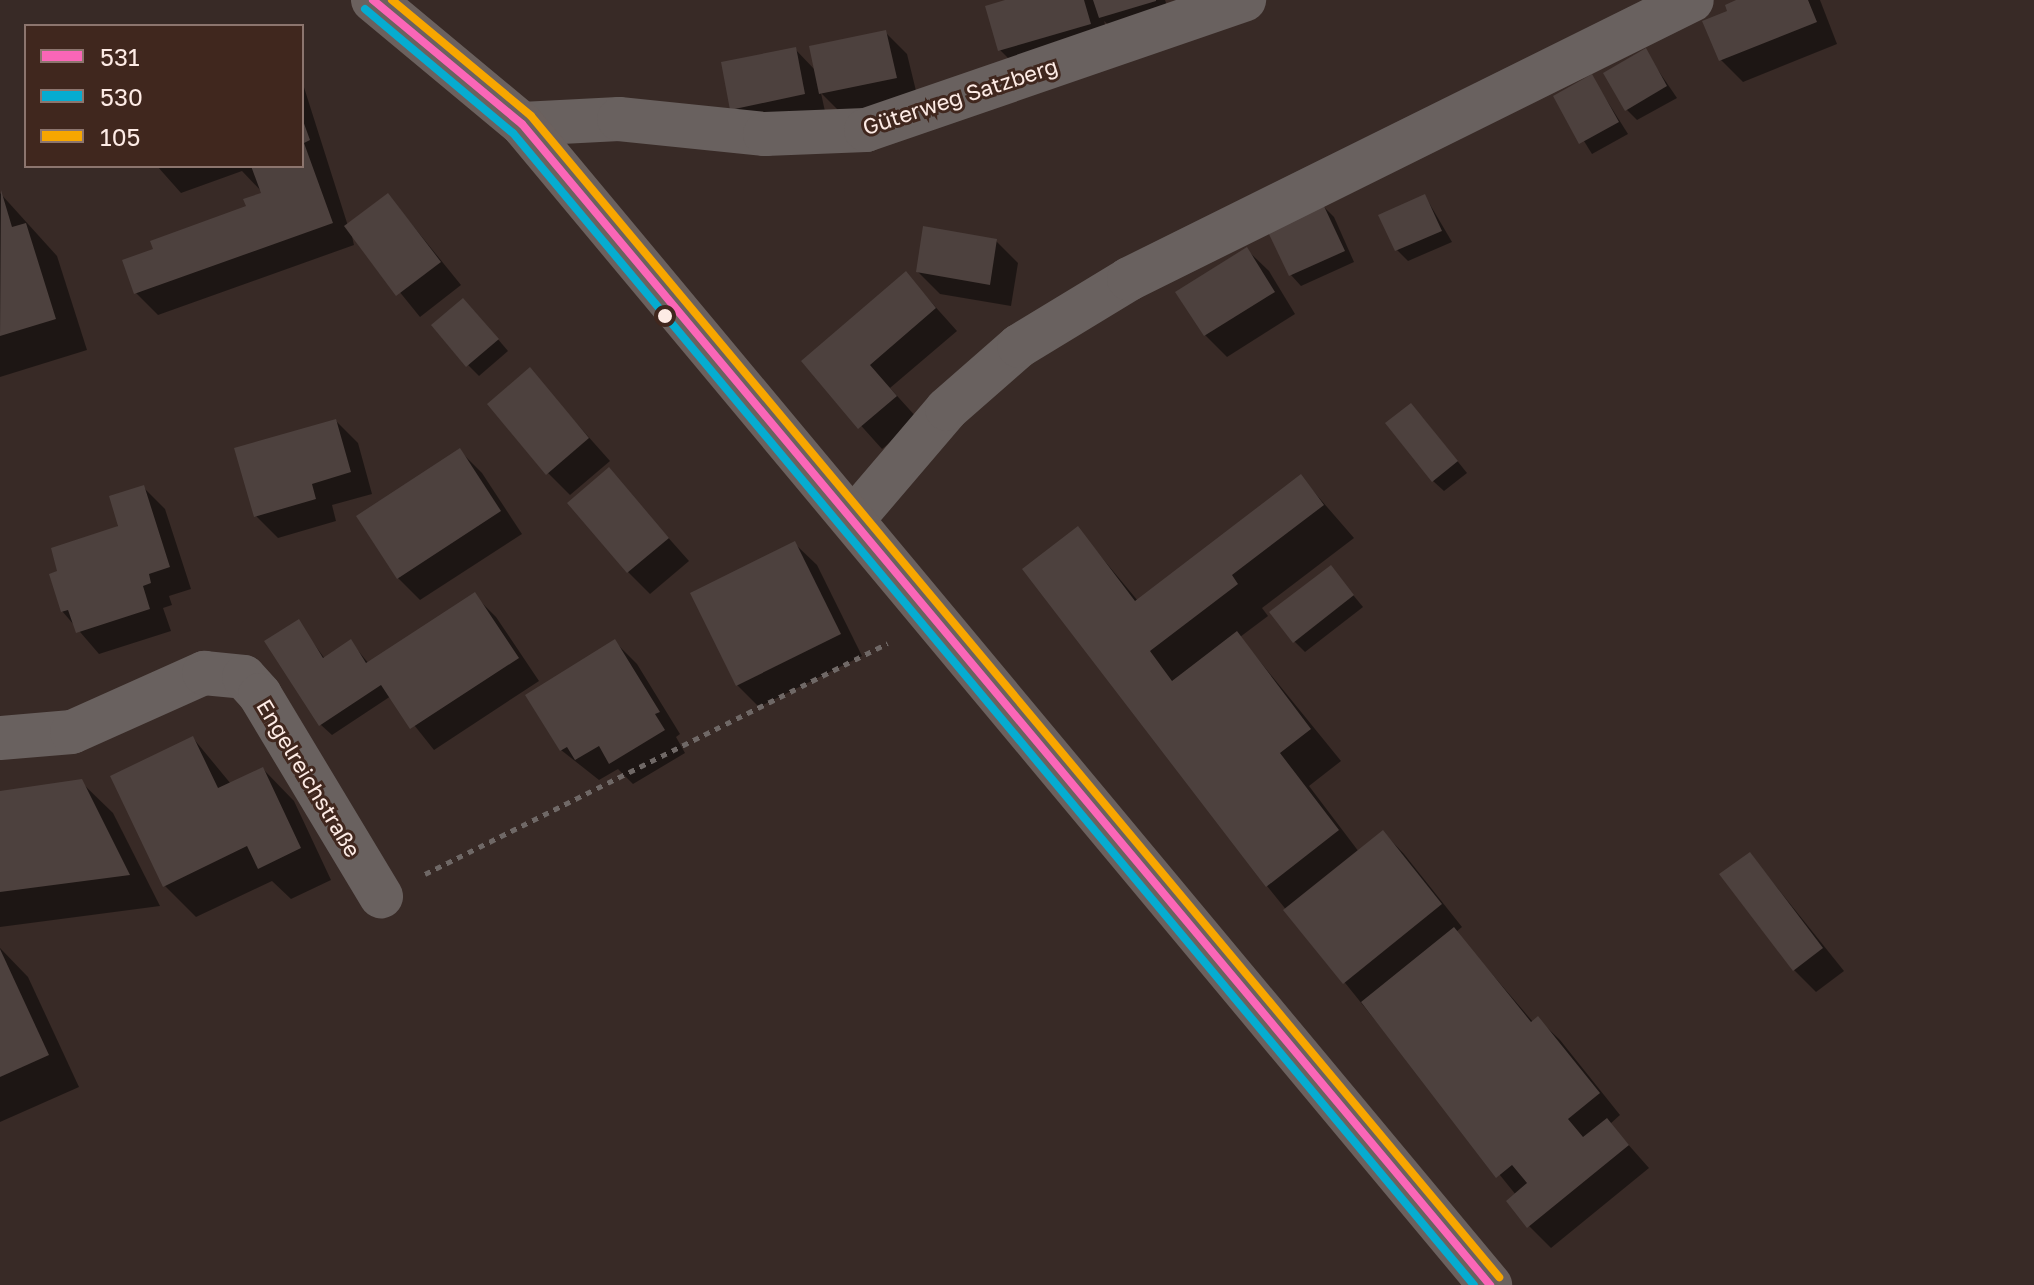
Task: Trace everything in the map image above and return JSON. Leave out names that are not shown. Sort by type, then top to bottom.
[{"type":"main road","points":[[373,0],[522,124],[854,518],[1490,1285]]},
{"type":"street","name":"Güterweg Satzberg","points":[[522,124],[619,119],[765,134],[866,130],[1244,0]]},
{"type":"street","points":[[854,518],[947,409],[1019,346],[1129,279],[1692,0]]},
{"type":"street","name":"Engelreichstraße","points":[[0,738],[72,732],[204,673],[244,677],[260,695],[381,896]]},
{"type":"path","points":[[381,896],[936,619]]},
{"type":"building","points":[[1005,0],[1084,0],[1091,24],[998,51],[985,6]]},
{"type":"building","points":[[1093,0],[1156,0],[1156,1],[1099,18]]},
{"type":"building","points":[[1736,0],[1808,0],[1817,22],[1719,61],[1702,21],[1727,11],[1725,5]]},
{"type":"building","points":[[886,30],[897,78],[819,94],[809,46]]},
{"type":"building","points":[[796,47],[805,94],[730,110],[721,62]]},
{"type":"building","points":[[1646,48],[1667,86],[1625,111],[1603,73]]},
{"type":"building","points":[[1592,74],[1619,122],[1579,144],[1553,96]]},
{"type":"building","points":[[304,124],[310,140],[304,143]]},
{"type":"building","points":[[304,143],[333,223],[134,294],[122,260],[153,249],[150,241],[246,206],[243,199],[261,193],[252,168],[304,168]]},
{"type":"building","points":[[1,190],[12,227],[26,223],[56,319],[0,336]]},
{"type":"building","points":[[388,193],[441,262],[396,296],[344,226]]},
{"type":"building","points":[[1425,194],[1442,231],[1395,251],[1378,215]]},
{"type":"building","points":[[1323,204],[1345,251],[1289,276],[1267,230]]},
{"type":"building","points":[[923,226],[997,239],[990,285],[916,272]]},
{"type":"building","points":[[1247,247],[1275,292],[1204,336],[1175,292]]},
{"type":"building","points":[[906,271],[936,308],[870,365],[897,396],[858,429],[801,361]]},
{"type":"building","points":[[463,298],[499,339],[466,367],[431,325]]},
{"type":"building","points":[[530,367],[589,438],[546,475],[487,404]]},
{"type":"building","points":[[1411,403],[1458,461],[1432,482],[1385,423]]},
{"type":"building","points":[[336,419],[351,472],[312,484],[316,499],[254,517],[234,448]]},
{"type":"building","points":[[460,448],[501,511],[397,579],[356,516]]},
{"type":"building","points":[[609,467],[669,538],[627,573],[567,503]]},
{"type":"building","points":[[1301,474],[1324,505],[1232,575],[1238,584],[1150,651],[1172,681],[1237,631],[1311,729],[1280,753],[1339,830],[1266,887],[1022,569],[1078,526],[1135,601]]},
{"type":"building","points":[[144,485],[170,567],[149,574],[151,583],[143,586],[150,609],[76,633],[68,610],[61,612],[49,574],[57,571],[51,548],[118,526],[109,496]]},
{"type":"building","points":[[795,541],[841,634],[736,686],[690,593]]},
{"type":"building","points":[[1331,565],[1354,595],[1293,643],[1269,612]]},
{"type":"building","points":[[475,592],[519,658],[410,729],[381,685],[319,726],[264,641],[299,619],[323,658],[351,639],[366,663]]},
{"type":"building","points":[[615,639],[660,712],[655,714],[665,730],[609,764],[599,746],[575,760],[567,747],[560,751],[525,695]]},
{"type":"building","points":[[193,736],[218,788],[263,767],[301,848],[258,869],[247,846],[163,887],[110,776]]},
{"type":"building","points":[[82,779],[130,875],[0,892],[0,791]]},
{"type":"building","points":[[1383,830],[1442,904],[1343,984],[1283,910]]},
{"type":"building","points":[[1750,852],[1823,948],[1793,971],[1719,874]]},
{"type":"building","points":[[1454,927],[1531,1022],[1538,1016],[1600,1093],[1568,1119],[1583,1137],[1607,1118],[1629,1145],[1527,1228],[1506,1201],[1527,1183],[1512,1165],[1496,1178],[1361,1002]]},
{"type":"building","points":[[0,949],[49,1055],[0,1077]]},
{"type":"transit line","name":"531","points":[[373,0],[522,124],[1490,1285]]},
{"type":"transit line","name":"105","points":[[392,0],[531,116],[1499,1277]]},
{"type":"transit line","name":"530","points":[[365,9],[513,133],[1474,1285]]}]
